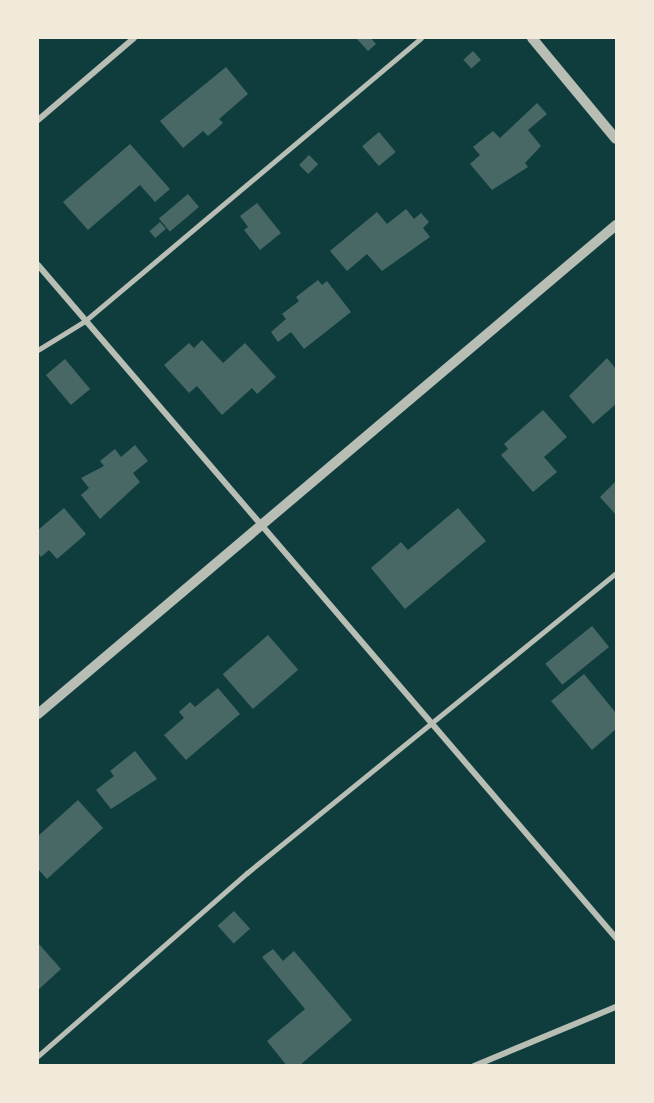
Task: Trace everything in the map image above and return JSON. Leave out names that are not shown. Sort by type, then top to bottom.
[{"type":"street","points":[[38,120],[134,38]]},
{"type":"street","points":[[532,38],[616,139]]},
{"type":"street","points":[[38,714],[616,225]]},
{"type":"street","points":[[38,265],[258,526],[616,938]]},
{"type":"street","points":[[474,1065],[616,1007]]},
{"type":"lane","points":[[38,350],[85,321],[421,38]]},
{"type":"lane","points":[[38,1056],[247,873],[616,573]]},
{"type":"building","points":[[356,38],[371,38],[376,44],[368,51]]},
{"type":"building","points":[[473,51],[481,60],[471,69],[463,60]]},
{"type":"building","points":[[226,67],[248,94],[219,119],[223,123],[208,136],[203,131],[183,148],[160,121]]},
{"type":"building","points":[[537,103],[547,114],[528,130],[541,146],[525,163],[528,167],[492,190],[470,164],[480,155],[473,147],[493,131],[500,138]]},
{"type":"building","points":[[379,132],[396,152],[379,166],[362,146]]},
{"type":"building","points":[[130,144],[170,189],[155,202],[140,185],[88,230],[63,202]]},
{"type":"building","points":[[309,155],[318,164],[308,174],[299,165]]},
{"type":"building","points":[[188,194],[199,207],[170,231],[159,218]]},
{"type":"building","points":[[257,203],[281,233],[260,250],[244,230],[248,227],[240,216]]},
{"type":"building","points":[[406,209],[414,219],[421,213],[429,222],[423,228],[430,237],[382,271],[367,254],[347,271],[330,251],[377,212],[387,224]]},
{"type":"building","points":[[160,222],[166,229],[155,238],[149,231]]},
{"type":"building","points":[[318,280],[322,285],[327,281],[351,312],[304,349],[291,332],[278,342],[271,332],[286,319],[282,314],[299,301],[296,297]]},
{"type":"building","points":[[202,340],[223,363],[245,343],[276,377],[257,394],[252,388],[222,415],[197,386],[189,393],[164,365],[189,343],[194,348]]},
{"type":"building","points":[[607,358],[616,369],[616,404],[593,424],[569,396]]},
{"type":"building","points":[[65,359],[90,389],[71,405],[46,375]]},
{"type":"building","points":[[543,410],[567,437],[544,457],[557,472],[533,492],[501,455],[508,449],[504,444]]},
{"type":"building","points":[[135,445],[148,461],[133,473],[140,482],[100,519],[81,495],[89,488],[81,478],[104,466],[100,461],[115,449],[121,457]]},
{"type":"building","points":[[616,481],[616,515],[600,497]]},
{"type":"building","points":[[64,508],[86,534],[57,559],[49,550],[41,557],[38,553],[38,530]]},
{"type":"building","points":[[458,508],[486,541],[405,609],[371,568],[401,542],[408,550]]},
{"type":"building","points":[[592,626],[609,647],[562,685],[545,664]]},
{"type":"building","points":[[268,635],[298,670],[253,709],[223,674]]},
{"type":"building","points":[[584,674],[616,713],[616,729],[592,750],[551,701]]},
{"type":"building","points":[[218,688],[240,714],[186,760],[164,735],[184,718],[179,712],[190,702],[195,707]]},
{"type":"building","points":[[135,751],[157,779],[111,809],[96,790],[114,776],[110,771]]},
{"type":"building","points":[[78,800],[103,828],[47,879],[38,869],[38,836]]},
{"type":"building","points":[[234,911],[250,929],[234,944],[218,926]]},
{"type":"building","points":[[38,943],[61,969],[38,990]]},
{"type":"building","points":[[273,949],[283,961],[294,951],[352,1020],[299,1066],[287,1066],[267,1041],[305,1009],[262,957]]}]
